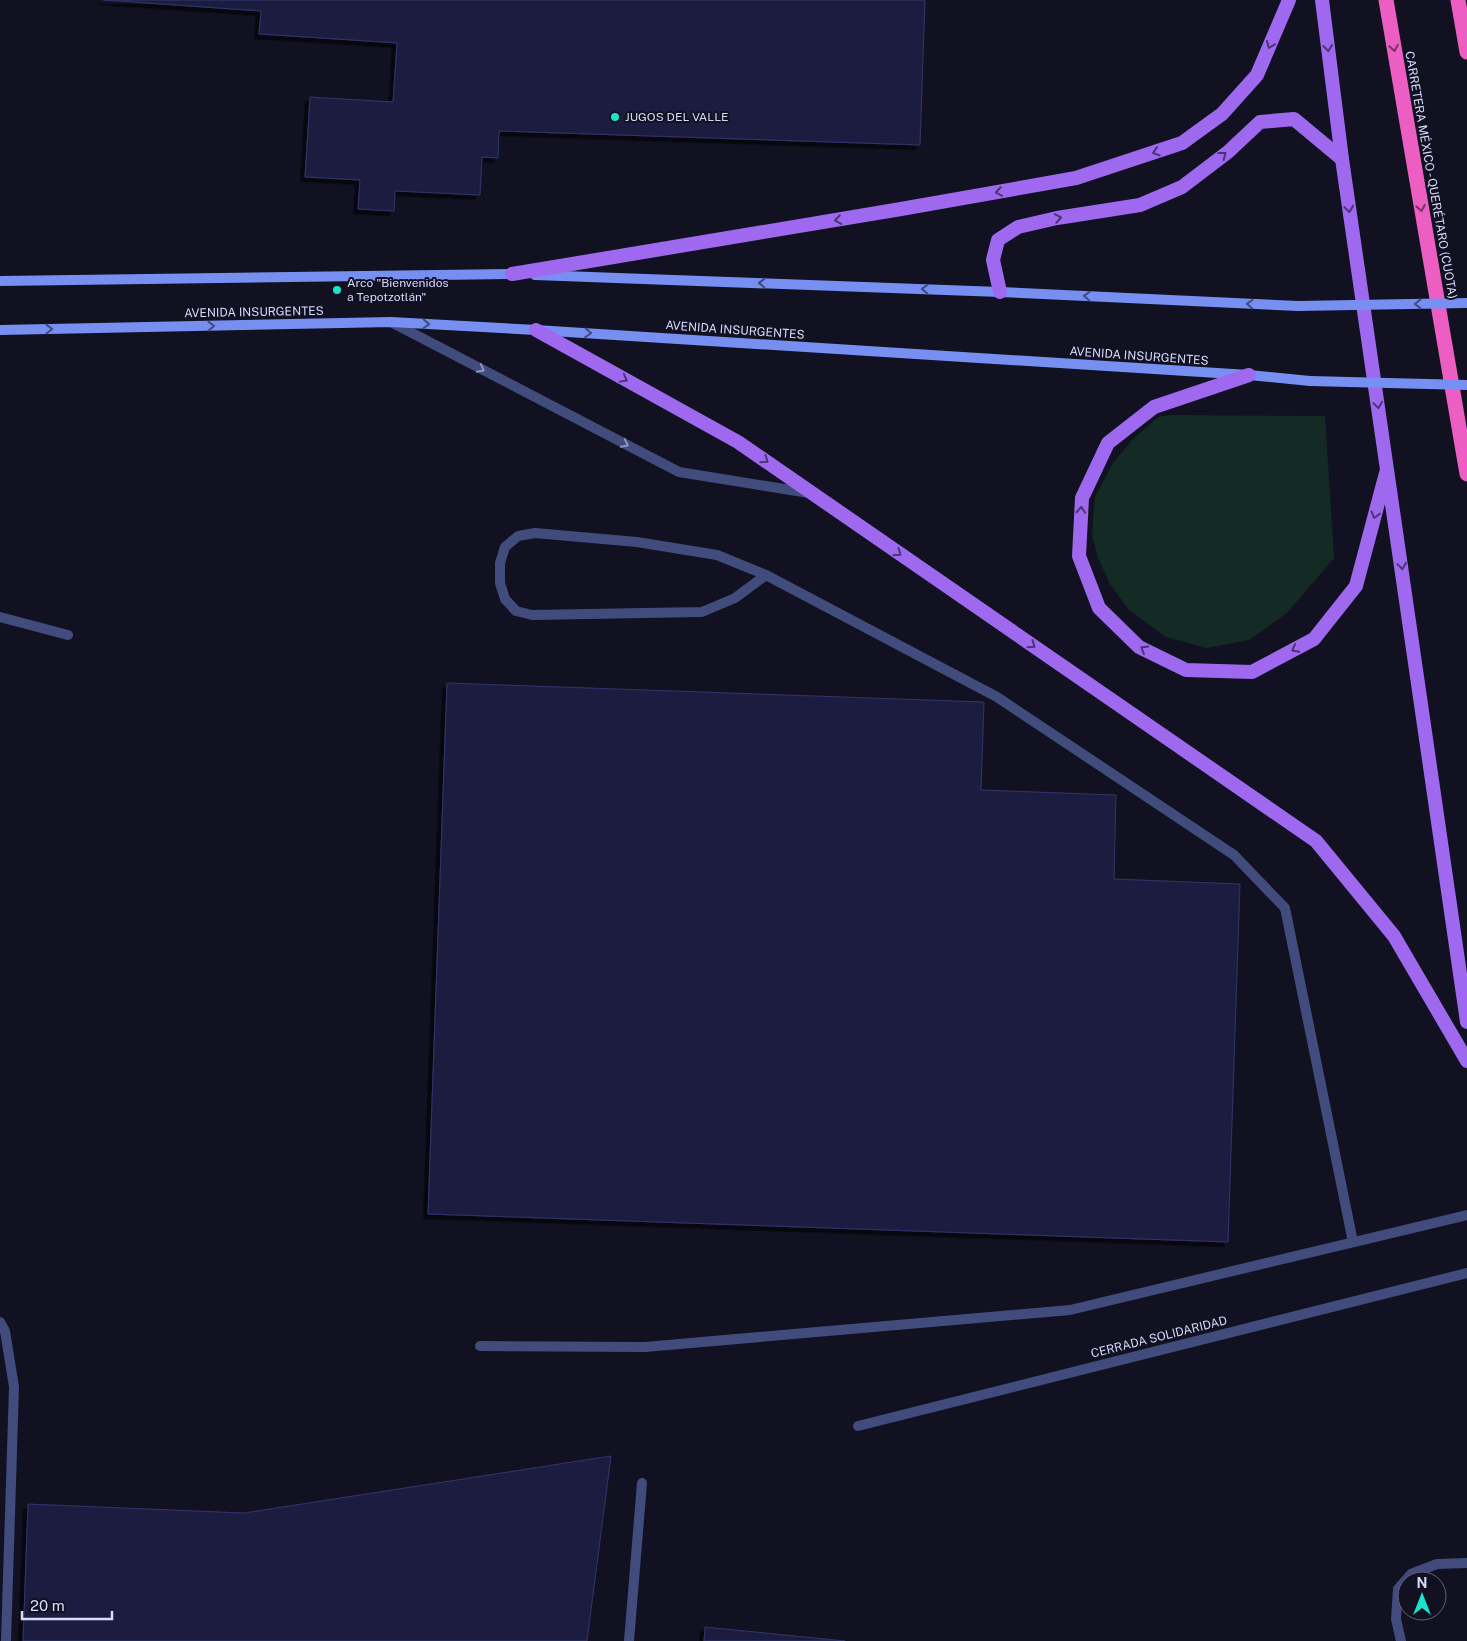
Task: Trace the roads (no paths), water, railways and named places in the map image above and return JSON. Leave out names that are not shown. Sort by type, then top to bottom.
[{"type":"highway","name":"CARRETERA MÉXICO - QUERÉTARO (CUOTA)","points":[[1386,0],[1467,474]]},
{"type":"highway","points":[[1458,0],[1467,52]]},
{"type":"main road","points":[[512,274],[1076,178],[1182,143],[1222,114],[1257,75],[1289,0]]},
{"type":"main road","points":[[1322,0],[1342,159],[1467,1022]]},
{"type":"main road","points":[[1000,292],[993,260],[998,240],[1018,227],[1057,218],[1140,205],[1182,187],[1228,152],[1260,122],[1294,119],[1342,159]]},
{"type":"main road","points":[[0,281],[512,274],[1000,292],[1298,306],[1467,303]]},
{"type":"main road","name":"AVENIDA INSURGENTES","points":[[0,330],[391,322],[1249,375],[1310,381],[1467,385]]},
{"type":"main road","points":[[536,330],[738,442],[1316,841],[1394,936],[1467,1061]]},
{"type":"main road","points":[[1249,375],[1154,407],[1108,443],[1082,498],[1079,556],[1099,608],[1139,647],[1186,670],[1252,672],[1314,639],[1356,586],[1388,468]]},
{"type":"street","points":[[391,322],[679,472],[813,493]]},
{"type":"street","points":[[766,575],[735,598],[702,612],[532,615],[516,611],[505,599],[500,583],[500,563],[505,548],[518,536],[535,532],[637,542],[717,555],[766,575],[997,697],[1234,855],[1285,908],[1353,1242]]},
{"type":"street","points":[[0,617],[68,636]]},
{"type":"street","points":[[480,1346],[645,1347],[1070,1310],[1467,1215]]},
{"type":"street","name":"CERRADA SOLIDARIDAD","points":[[858,1426],[1467,1273]]},
{"type":"street","points":[[0,1322],[5,1331],[14,1387],[6,1641]]},
{"type":"street","points":[[629,1641],[642,1483]]},
{"type":"street","points":[[1401,1641],[1396,1619],[1398,1589],[1411,1574],[1437,1564],[1467,1563]]},
{"type":"place","name":"JUGOS DEL VALLE","points":[[615,117]]},
{"type":"place","name":"Arco \"Bienvenidos a Tepotzotlán\"","points":[[337,290]]}]
